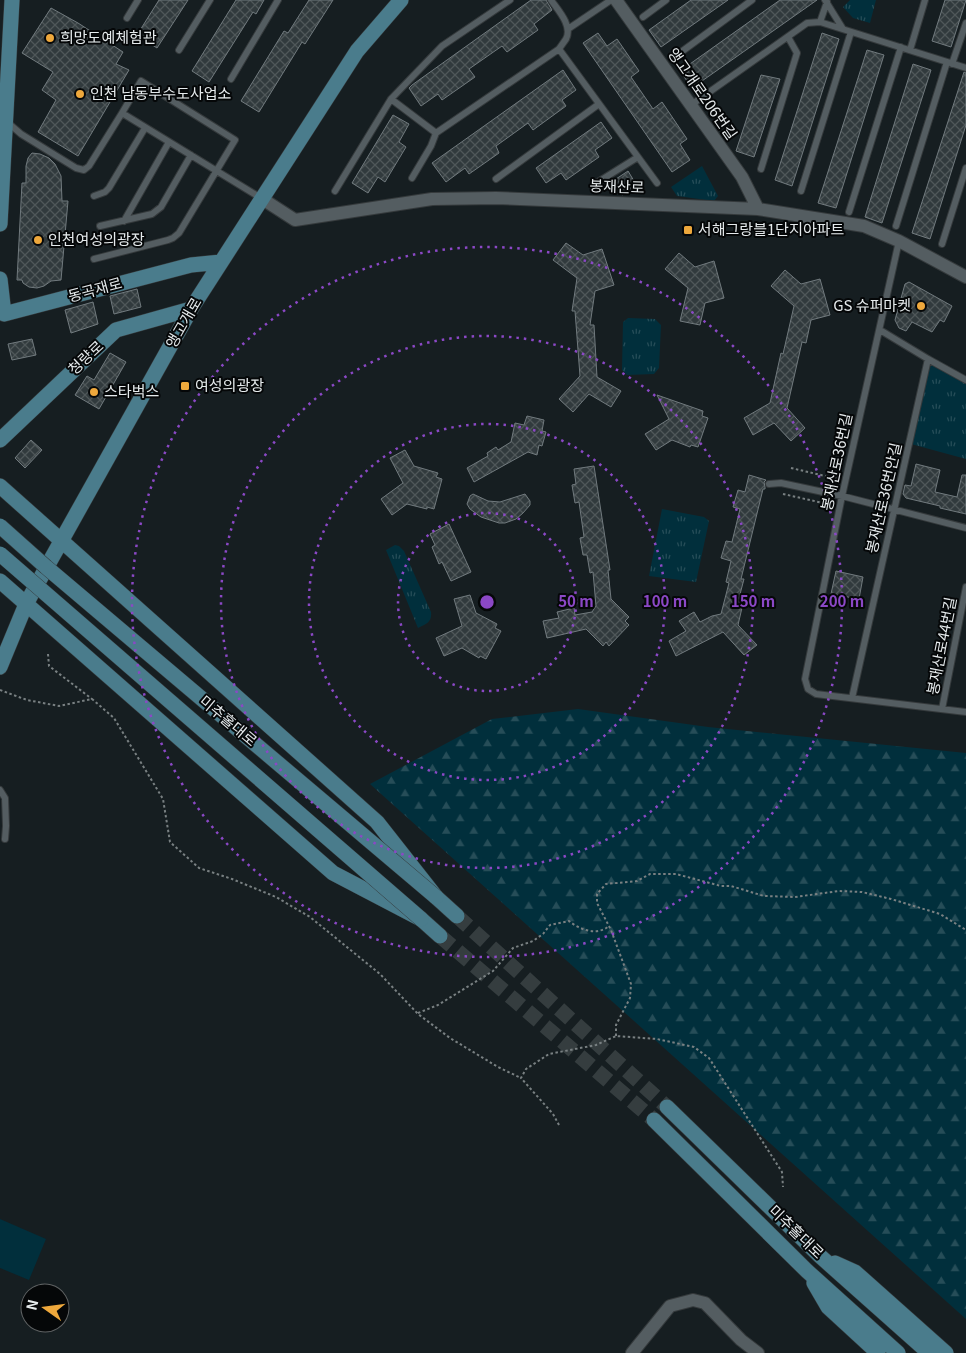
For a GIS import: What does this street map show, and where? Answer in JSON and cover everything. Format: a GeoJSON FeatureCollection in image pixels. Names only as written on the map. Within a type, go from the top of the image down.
{"type":"FeatureCollection","features":[{"type":"Feature","properties":{"kind":"main road"},"geometry":{"type":"LineString","coordinates":[[0,224],[5,51],[12,0]]}},
{"type":"Feature","properties":{"kind":"main road","name":"앵고개로"},"geometry":{"type":"LineString","coordinates":[[0,667],[26,604],[191,308],[358,51],[401,0]]}},
{"type":"Feature","properties":{"kind":"main road","name":"동곡재로"},"geometry":{"type":"LineString","coordinates":[[0,279],[4,314],[191,264],[221,262]]}},
{"type":"Feature","properties":{"kind":"main road","name":"청량로"},"geometry":{"type":"LineString","coordinates":[[0,440],[116,330],[191,308]]}},
{"type":"Feature","properties":{"kind":"main road"},"geometry":{"type":"LineString","coordinates":[[0,486],[377,822],[436,897]]}},
{"type":"Feature","properties":{"kind":"main road","name":"미추홀대로"},"geometry":{"type":"LineString","coordinates":[[0,526],[457,916]]}},
{"type":"Feature","properties":{"kind":"main road","name":"미추홀대로"},"geometry":{"type":"LineString","coordinates":[[0,554],[440,936]]}},
{"type":"Feature","properties":{"kind":"main road"},"geometry":{"type":"LineString","coordinates":[[0,581],[333,873],[421,919]]}},
{"type":"Feature","properties":{"kind":"main road","name":"미추홀대로"},"geometry":{"type":"LineString","coordinates":[[667,1107],[820,1256],[930,1353]]}},
{"type":"Feature","properties":{"kind":"main road","name":"미추홀대로"},"geometry":{"type":"LineString","coordinates":[[654,1120],[807,1271],[898,1353]]}},
{"type":"Feature","properties":{"kind":"main road"},"geometry":{"type":"LineString","coordinates":[[820,1256],[855,1272],[946,1353]]}},
{"type":"Feature","properties":{"kind":"main road"},"geometry":{"type":"LineString","coordinates":[[807,1271],[828,1307],[878,1353]]}},
{"type":"Feature","properties":{"kind":"street","name":"앵고개로206번길"},"geometry":{"type":"LineString","coordinates":[[616,0],[742,177],[758,209]]}},
{"type":"Feature","properties":{"kind":"street","name":"봉재산로"},"geometry":{"type":"LineString","coordinates":[[262,198],[295,220],[432,200],[496,198],[758,209],[864,226],[899,241],[966,277]]}},
{"type":"Feature","properties":{"kind":"street"},"geometry":{"type":"LineString","coordinates":[[632,1353],[638,1348],[670,1306],[692,1300],[704,1303],[741,1340],[758,1353]]}},
{"type":"Feature","properties":{"kind":"lane"},"geometry":{"type":"LineString","coordinates":[[127,18],[138,0]]}},
{"type":"Feature","properties":{"kind":"lane"},"geometry":{"type":"LineString","coordinates":[[180,50],[210,0]]}},
{"type":"Feature","properties":{"kind":"lane"},"geometry":{"type":"LineString","coordinates":[[231,80],[278,0]]}},
{"type":"Feature","properties":{"kind":"lane"},"geometry":{"type":"LineString","coordinates":[[335,191],[391,99],[442,46],[510,0]]}},
{"type":"Feature","properties":{"kind":"lane"},"geometry":{"type":"LineString","coordinates":[[412,178],[431,146],[436,133],[558,49],[567,38],[568,29],[551,0]]}},
{"type":"Feature","properties":{"kind":"lane"},"geometry":{"type":"LineString","coordinates":[[568,29],[611,0]]}},
{"type":"Feature","properties":{"kind":"lane"},"geometry":{"type":"LineString","coordinates":[[644,16],[666,0]]}},
{"type":"Feature","properties":{"kind":"lane"},"geometry":{"type":"LineString","coordinates":[[673,58],[752,0]]}},
{"type":"Feature","properties":{"kind":"lane"},"geometry":{"type":"LineString","coordinates":[[910,50],[925,0]]}},
{"type":"Feature","properties":{"kind":"lane"},"geometry":{"type":"LineString","coordinates":[[820,22],[826,1]]}},
{"type":"Feature","properties":{"kind":"lane"},"geometry":{"type":"LineString","coordinates":[[826,1],[843,29]]}},
{"type":"Feature","properties":{"kind":"lane"},"geometry":{"type":"LineString","coordinates":[[691,105],[808,23],[820,22],[966,68]]}},
{"type":"Feature","properties":{"kind":"lane"},"geometry":{"type":"LineString","coordinates":[[896,226],[950,63],[966,23]]}},
{"type":"Feature","properties":{"kind":"lane"},"geometry":{"type":"LineString","coordinates":[[801,191],[850,32]]}},
{"type":"Feature","properties":{"kind":"lane"},"geometry":{"type":"LineString","coordinates":[[761,169],[797,53],[788,37]]}},
{"type":"Feature","properties":{"kind":"lane"},"geometry":{"type":"LineString","coordinates":[[849,212],[901,48]]}},
{"type":"Feature","properties":{"kind":"lane"},"geometry":{"type":"LineString","coordinates":[[558,49],[657,183]]}},
{"type":"Feature","properties":{"kind":"lane"},"geometry":{"type":"LineString","coordinates":[[3,122],[76,168],[84,170],[89,166],[141,81],[236,140],[179,233],[173,238],[94,259]]}},
{"type":"Feature","properties":{"kind":"lane"},"geometry":{"type":"LineString","coordinates":[[391,99],[436,133]]}},
{"type":"Feature","properties":{"kind":"lane"},"geometry":{"type":"LineString","coordinates":[[496,179],[599,104]]}},
{"type":"Feature","properties":{"kind":"lane"},"geometry":{"type":"LineString","coordinates":[[122,114],[262,198]]}},
{"type":"Feature","properties":{"kind":"lane"},"geometry":{"type":"LineString","coordinates":[[94,196],[105,192],[109,188],[146,128]]}},
{"type":"Feature","properties":{"kind":"lane"},"geometry":{"type":"LineString","coordinates":[[124,221],[169,142]]}},
{"type":"Feature","properties":{"kind":"lane"},"geometry":{"type":"LineString","coordinates":[[100,226],[152,214],[161,207],[191,156]]}},
{"type":"Feature","properties":{"kind":"lane"},"geometry":{"type":"LineString","coordinates":[[598,182],[638,157]]}},
{"type":"Feature","properties":{"kind":"lane"},"geometry":{"type":"LineString","coordinates":[[942,244],[966,168]]}},
{"type":"Feature","properties":{"kind":"lane","name":"봉재산로36번길"},"geometry":{"type":"LineString","coordinates":[[852,698],[816,694],[808,689],[805,680],[842,496],[899,241]]}},
{"type":"Feature","properties":{"kind":"lane"},"geometry":{"type":"LineString","coordinates":[[880,330],[966,380]]}},
{"type":"Feature","properties":{"kind":"lane","name":"봉재산로36번안길"},"geometry":{"type":"LineString","coordinates":[[852,698],[928,359]]}},
{"type":"Feature","properties":{"kind":"lane"},"geometry":{"type":"LineString","coordinates":[[769,484],[781,483],[842,496],[966,528]]}},
{"type":"Feature","properties":{"kind":"lane","name":"봉재산로44번길"},"geometry":{"type":"LineString","coordinates":[[942,709],[966,587]]}},
{"type":"Feature","properties":{"kind":"lane"},"geometry":{"type":"LineString","coordinates":[[852,698],[966,712]]}},
{"type":"Feature","properties":{"kind":"lane"},"geometry":{"type":"LineString","coordinates":[[0,790],[5,798],[5,839]]}},
{"type":"Feature","properties":{"kind":"path"},"geometry":{"type":"LineString","coordinates":[[791,468],[846,481]]}},
{"type":"Feature","properties":{"kind":"path"},"geometry":{"type":"LineString","coordinates":[[783,494],[840,507]]}},
{"type":"Feature","properties":{"kind":"path"},"geometry":{"type":"LineString","coordinates":[[48,654],[49,666],[114,718],[163,799],[170,842],[199,868],[276,897],[310,917],[380,974],[418,1014],[450,1038],[498,1067],[521,1078],[553,1114],[559,1125]]}},
{"type":"Feature","properties":{"kind":"path"},"geometry":{"type":"LineString","coordinates":[[0,690],[27,700],[59,706],[92,699]]}},
{"type":"Feature","properties":{"kind":"path"},"geometry":{"type":"LineString","coordinates":[[616,1036],[616,1025],[630,998],[631,984],[609,926],[597,903],[597,894],[606,884],[637,881],[650,874],[676,874],[721,886],[731,886],[764,896],[795,897],[839,891],[862,892],[891,898],[940,914],[966,930]]}},
{"type":"Feature","properties":{"kind":"path"},"geometry":{"type":"LineString","coordinates":[[418,1014],[438,1005],[493,972],[512,948],[533,941],[544,934],[550,925],[569,921],[576,927],[603,931],[609,926]]}},
{"type":"Feature","properties":{"kind":"path"},"geometry":{"type":"LineString","coordinates":[[521,1078],[526,1069],[549,1054],[596,1045],[616,1036],[657,1039],[694,1047],[709,1058],[782,1172],[783,1187]]}},
{"type":"Feature","properties":{"kind":"green space"},"geometry":{"type":"Polygon","coordinates":[[[850,0],[876,0],[870,23],[853,18],[843,7],[850,0]]]}},
{"type":"Feature","properties":{"kind":"green space"},"geometry":{"type":"Polygon","coordinates":[[[702,166],[718,196],[714,201],[677,196],[671,187],[702,166]]]}},
{"type":"Feature","properties":{"kind":"green space"},"geometry":{"type":"Polygon","coordinates":[[[628,318],[655,319],[661,325],[659,368],[654,374],[627,375],[622,370],[623,322],[628,318]]]}},
{"type":"Feature","properties":{"kind":"green space"},"geometry":{"type":"Polygon","coordinates":[[[931,365],[966,383],[966,459],[911,444],[924,385],[931,365]]]}},
{"type":"Feature","properties":{"kind":"green space"},"geometry":{"type":"Polygon","coordinates":[[[662,509],[704,517],[709,521],[696,582],[649,576],[662,509]]]}},
{"type":"Feature","properties":{"kind":"green space"},"geometry":{"type":"Polygon","coordinates":[[[395,545],[404,551],[431,612],[431,618],[428,622],[418,628],[386,550],[395,545]]]}},
{"type":"Feature","properties":{"kind":"green space"},"geometry":{"type":"Polygon","coordinates":[[[578,709],[708,727],[966,753],[966,1319],[370,784],[492,719],[578,709]]]}},
{"type":"Feature","properties":{"kind":"green space"},"geometry":{"type":"Polygon","coordinates":[[[0,1219],[46,1239],[29,1280],[0,1268],[0,1219]]]}},
{"type":"Feature","properties":{"kind":"building"},"geometry":{"type":"Polygon","coordinates":[[[159,0],[188,0],[157,48],[137,35],[159,0]]]}},
{"type":"Feature","properties":{"kind":"building"},"geometry":{"type":"Polygon","coordinates":[[[236,0],[264,0],[256,14],[253,12],[209,82],[192,71],[236,0]]]}},
{"type":"Feature","properties":{"kind":"building"},"geometry":{"type":"Polygon","coordinates":[[[309,0],[333,0],[305,44],[302,42],[259,112],[241,101],[284,31],[288,33],[309,0]]]}},
{"type":"Feature","properties":{"kind":"building"},"geometry":{"type":"Polygon","coordinates":[[[531,0],[546,0],[552,10],[534,24],[538,30],[507,52],[502,46],[469,69],[475,77],[442,100],[438,94],[421,106],[409,88],[412,85],[531,0]]]}},
{"type":"Feature","properties":{"kind":"building"},"geometry":{"type":"Polygon","coordinates":[[[691,0],[728,0],[661,47],[649,30],[691,0]]]}},
{"type":"Feature","properties":{"kind":"building"},"geometry":{"type":"Polygon","coordinates":[[[780,0],[817,0],[692,88],[680,71],[780,0]]]}},
{"type":"Feature","properties":{"kind":"building"},"geometry":{"type":"Polygon","coordinates":[[[945,0],[966,0],[951,47],[932,41],[945,0]]]}},
{"type":"Feature","properties":{"kind":"building"},"geometry":{"type":"Polygon","coordinates":[[[51,8],[123,52],[116,64],[129,70],[78,156],[38,132],[56,100],[42,90],[53,72],[22,53],[51,8]]]}},
{"type":"Feature","properties":{"kind":"building"},"geometry":{"type":"Polygon","coordinates":[[[598,33],[607,46],[617,39],[639,71],[631,77],[653,109],[662,102],[687,139],[680,144],[690,160],[672,172],[583,43],[598,33]]]}},
{"type":"Feature","properties":{"kind":"building"},"geometry":{"type":"Polygon","coordinates":[[[822,33],[839,39],[792,186],[775,180],[822,33]]]}},
{"type":"Feature","properties":{"kind":"building"},"geometry":{"type":"Polygon","coordinates":[[[867,50],[884,55],[836,208],[818,203],[867,50]]]}},
{"type":"Feature","properties":{"kind":"building"},"geometry":{"type":"Polygon","coordinates":[[[913,64],[931,70],[882,223],[865,217],[913,64]]]}},
{"type":"Feature","properties":{"kind":"building"},"geometry":{"type":"Polygon","coordinates":[[[563,70],[576,90],[562,100],[566,106],[533,130],[528,123],[496,146],[499,153],[469,174],[465,168],[446,182],[432,163],[563,70]]]}},
{"type":"Feature","properties":{"kind":"building"},"geometry":{"type":"Polygon","coordinates":[[[964,72],[966,73],[966,125],[930,239],[912,233],[964,72]]]}},
{"type":"Feature","properties":{"kind":"building"},"geometry":{"type":"Polygon","coordinates":[[[761,75],[780,79],[754,157],[736,151],[761,75]]]}},
{"type":"Feature","properties":{"kind":"building"},"geometry":{"type":"Polygon","coordinates":[[[393,115],[409,124],[399,142],[406,147],[385,182],[378,177],[368,193],[352,183],[393,115]]]}},
{"type":"Feature","properties":{"kind":"building"},"geometry":{"type":"Polygon","coordinates":[[[601,122],[612,138],[595,150],[599,157],[566,180],[561,173],[546,183],[536,168],[601,122]]]}},
{"type":"Feature","properties":{"kind":"building"},"geometry":{"type":"Polygon","coordinates":[[[32,153],[49,158],[55,164],[61,176],[62,201],[68,201],[61,280],[51,281],[37,288],[29,287],[22,280],[17,280],[22,183],[26,183],[26,166],[28,158],[32,153]]]}},
{"type":"Feature","properties":{"kind":"building"},"geometry":{"type":"Polygon","coordinates":[[[628,171],[637,186],[622,195],[613,181],[628,171]]]}},
{"type":"Feature","properties":{"kind":"building"},"geometry":{"type":"Polygon","coordinates":[[[566,243],[583,255],[602,249],[614,285],[595,291],[590,325],[594,325],[597,377],[621,391],[611,407],[589,394],[573,412],[559,399],[580,376],[575,311],[572,311],[577,278],[553,260],[566,243]]]}},
{"type":"Feature","properties":{"kind":"building"},"geometry":{"type":"Polygon","coordinates":[[[679,253],[695,267],[714,261],[724,298],[705,303],[700,325],[680,321],[688,288],[665,269],[679,253]]]}},
{"type":"Feature","properties":{"kind":"building"},"geometry":{"type":"Polygon","coordinates":[[[785,270],[801,284],[820,279],[830,315],[811,320],[806,343],[802,342],[787,408],[805,428],[791,441],[774,423],[753,435],[744,418],[770,403],[794,306],[771,286],[785,270]]]}},
{"type":"Feature","properties":{"kind":"building"},"geometry":{"type":"Polygon","coordinates":[[[909,282],[952,306],[944,322],[940,320],[932,332],[912,322],[906,331],[899,328],[895,320],[905,284],[909,282]]]}},
{"type":"Feature","properties":{"kind":"building"},"geometry":{"type":"Polygon","coordinates":[[[137,289],[141,307],[114,314],[110,296],[137,289]]]}},
{"type":"Feature","properties":{"kind":"building"},"geometry":{"type":"Polygon","coordinates":[[[93,302],[98,324],[71,333],[65,310],[93,302]]]}},
{"type":"Feature","properties":{"kind":"building"},"geometry":{"type":"Polygon","coordinates":[[[32,339],[36,355],[12,360],[8,344],[32,339]]]}},
{"type":"Feature","properties":{"kind":"building"},"geometry":{"type":"Polygon","coordinates":[[[110,353],[126,362],[99,409],[75,395],[87,376],[94,380],[110,353]]]}},
{"type":"Feature","properties":{"kind":"building"},"geometry":{"type":"Polygon","coordinates":[[[657,395],[703,411],[702,416],[708,418],[698,447],[691,445],[690,447],[672,440],[656,450],[645,434],[669,419],[657,395]]]}},
{"type":"Feature","properties":{"kind":"building"},"geometry":{"type":"Polygon","coordinates":[[[527,416],[544,420],[542,431],[546,432],[542,446],[539,445],[537,455],[528,452],[474,482],[467,468],[488,456],[487,453],[496,447],[498,450],[511,442],[515,423],[524,425],[527,416]]]}},
{"type":"Feature","properties":{"kind":"building"},"geometry":{"type":"Polygon","coordinates":[[[31,440],[42,450],[25,468],[15,458],[31,440]]]}},
{"type":"Feature","properties":{"kind":"building"},"geometry":{"type":"Polygon","coordinates":[[[405,450],[414,466],[438,473],[436,477],[442,479],[434,509],[407,504],[392,515],[381,499],[403,483],[390,458],[405,450]]]}},
{"type":"Feature","properties":{"kind":"building"},"geometry":{"type":"Polygon","coordinates":[[[916,464],[940,470],[935,492],[957,497],[962,475],[966,475],[966,514],[906,498],[903,494],[905,485],[911,486],[916,464]]]}},
{"type":"Feature","properties":{"kind":"building"},"geometry":{"type":"Polygon","coordinates":[[[594,466],[610,570],[608,570],[611,599],[629,617],[625,621],[629,625],[609,646],[606,642],[603,646],[586,629],[547,638],[543,621],[559,618],[557,612],[574,608],[575,615],[592,612],[596,606],[593,572],[590,573],[587,555],[583,555],[580,538],[584,537],[579,502],[575,503],[572,485],[576,484],[574,469],[594,466]]]}},
{"type":"Feature","properties":{"kind":"building"},"geometry":{"type":"Polygon","coordinates":[[[749,475],[766,480],[741,579],[744,579],[739,598],[744,599],[738,625],[757,645],[744,655],[723,632],[676,656],[669,641],[686,631],[679,621],[694,612],[700,622],[721,614],[729,583],[726,582],[731,561],[721,558],[726,541],[732,542],[740,509],[733,507],[738,490],[745,492],[749,475]]]}},
{"type":"Feature","properties":{"kind":"building"},"geometry":{"type":"Polygon","coordinates":[[[473,494],[488,501],[500,502],[525,494],[530,501],[530,505],[516,519],[499,523],[481,517],[470,509],[467,504],[470,496],[473,494]]]}},
{"type":"Feature","properties":{"kind":"building"},"geometry":{"type":"Polygon","coordinates":[[[449,524],[471,572],[451,581],[442,562],[439,564],[432,547],[435,545],[430,534],[449,524]]]}},
{"type":"Feature","properties":{"kind":"building"},"geometry":{"type":"Polygon","coordinates":[[[836,571],[863,577],[859,599],[831,594],[836,571]]]}},
{"type":"Feature","properties":{"kind":"building"},"geometry":{"type":"Polygon","coordinates":[[[470,595],[476,613],[497,624],[495,628],[501,631],[486,659],[480,656],[479,658],[462,648],[444,656],[436,638],[462,626],[454,599],[470,595]]]}},
{"type":"Feature","properties":{"kind":"tunnel"},"geometry":{"type":"LineString","coordinates":[[457,916],[667,1107]]}},
{"type":"Feature","properties":{"kind":"tunnel"},"geometry":{"type":"LineString","coordinates":[[440,936],[654,1120]]}},
{"type":"Feature","properties":{"kind":"place","name":"희망도예체험관"},"geometry":{"type":"Point","coordinates":[50,38]}},
{"type":"Feature","properties":{"kind":"place","name":"인천 남동부수도사업소"},"geometry":{"type":"Point","coordinates":[80,94]}},
{"type":"Feature","properties":{"kind":"place","name":"서해그랑블1단지아파트"},"geometry":{"type":"Point","coordinates":[688,230]}},
{"type":"Feature","properties":{"kind":"place","name":"인천여성의광장"},"geometry":{"type":"Point","coordinates":[38,240]}},
{"type":"Feature","properties":{"kind":"place","name":"GS 슈퍼마켓"},"geometry":{"type":"Point","coordinates":[921,306]}},
{"type":"Feature","properties":{"kind":"place","name":"여성의광장"},"geometry":{"type":"Point","coordinates":[185,386]}},
{"type":"Feature","properties":{"kind":"place","name":"스타벅스"},"geometry":{"type":"Point","coordinates":[94,392]}}]}
